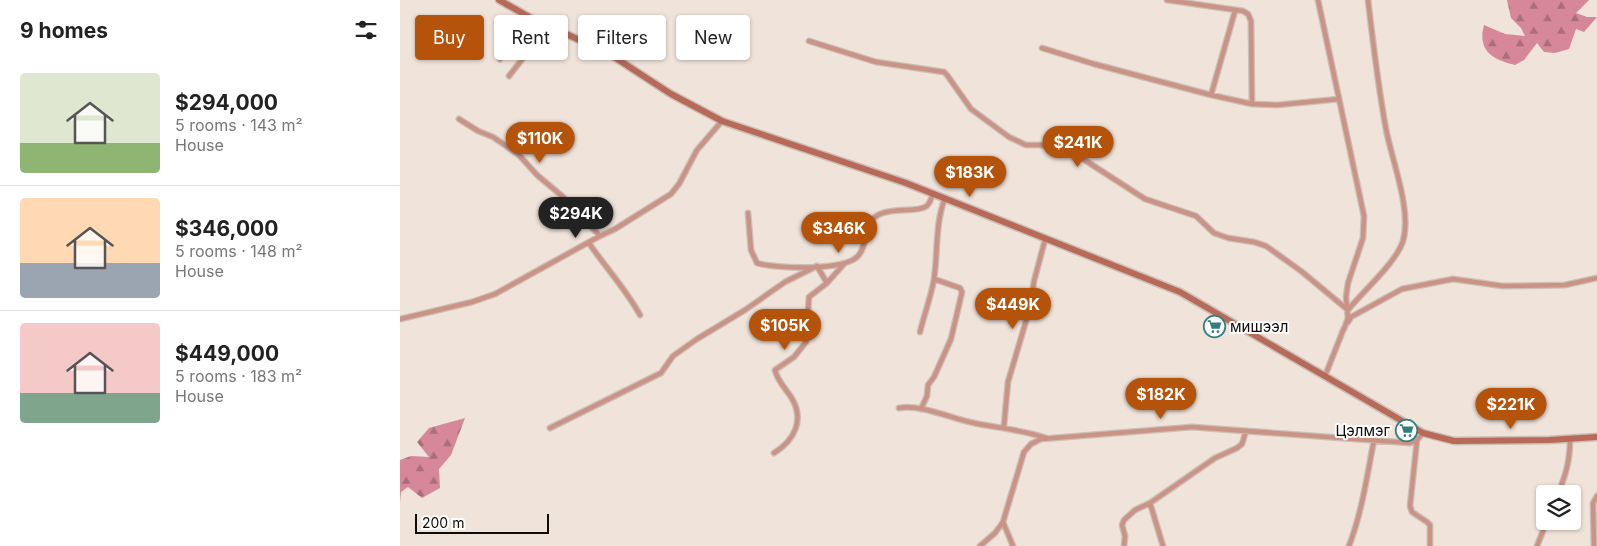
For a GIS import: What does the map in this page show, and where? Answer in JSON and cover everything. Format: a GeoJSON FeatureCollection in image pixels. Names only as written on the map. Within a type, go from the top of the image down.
{"type":"FeatureCollection","features":[{"type":"Feature","properties":{"kind":"main road"},"geometry":{"type":"LineString","coordinates":[[499,0],[526,15]]}},
{"type":"Feature","properties":{"kind":"main road"},"geometry":{"type":"LineString","coordinates":[[568,34],[608,53],[671,94],[722,121],[906,183],[1180,292],[1424,432],[1454,441],[1597,437]]}},
{"type":"Feature","properties":{"kind":"street"},"geometry":{"type":"LineString","coordinates":[[1167,0],[1243,11],[1248,14],[1251,22],[1252,104]]}},
{"type":"Feature","properties":{"kind":"street"},"geometry":{"type":"LineString","coordinates":[[1318,0],[1364,216],[1363,238],[1348,283],[1346,297],[1348,318],[1325,376]]}},
{"type":"Feature","properties":{"kind":"street"},"geometry":{"type":"LineString","coordinates":[[1348,310],[1390,263],[1401,245],[1405,214],[1389,143],[1380,83],[1376,71],[1368,0]]}},
{"type":"Feature","properties":{"kind":"street"},"geometry":{"type":"LineString","coordinates":[[1211,95],[1235,11]]}},
{"type":"Feature","properties":{"kind":"street"},"geometry":{"type":"LineString","coordinates":[[808,41],[876,62],[944,72],[971,109],[1008,137],[1026,145],[1041,145],[1061,150],[1083,159],[1145,199],[1196,216],[1214,233],[1266,246],[1302,272],[1348,310]]}},
{"type":"Feature","properties":{"kind":"street"},"geometry":{"type":"LineString","coordinates":[[1042,48],[1078,60],[1252,104],[1339,99]]}},
{"type":"Feature","properties":{"kind":"street"},"geometry":{"type":"LineString","coordinates":[[509,76],[522,60]]}},
{"type":"Feature","properties":{"kind":"street"},"geometry":{"type":"LineString","coordinates":[[459,119],[518,154],[600,236]]}},
{"type":"Feature","properties":{"kind":"street"},"geometry":{"type":"LineString","coordinates":[[400,319],[472,302],[495,294],[615,229],[672,194],[697,150],[722,121]]}},
{"type":"Feature","properties":{"kind":"street"},"geometry":{"type":"LineString","coordinates":[[748,213],[751,250],[757,263],[778,267],[817,266],[852,261],[861,252],[866,229],[872,220],[880,214],[895,210],[924,208],[929,204],[933,194]]}},
{"type":"Feature","properties":{"kind":"street"},"geometry":{"type":"LineString","coordinates":[[920,332],[934,279],[936,247],[942,206],[945,198]]}},
{"type":"Feature","properties":{"kind":"street"},"geometry":{"type":"LineString","coordinates":[[1004,425],[1008,382],[1032,302],[1034,281],[1046,240]]}},
{"type":"Feature","properties":{"kind":"street"},"geometry":{"type":"LineString","coordinates":[[589,243],[632,299],[640,315]]}},
{"type":"Feature","properties":{"kind":"street"},"geometry":{"type":"LineString","coordinates":[[774,453],[786,446],[792,438],[796,426],[797,413],[792,399],[779,380],[776,370],[794,357],[806,342],[809,297],[827,283],[845,263]]}},
{"type":"Feature","properties":{"kind":"street"},"geometry":{"type":"LineString","coordinates":[[817,266],[827,283]]}},
{"type":"Feature","properties":{"kind":"street"},"geometry":{"type":"LineString","coordinates":[[550,428],[661,373],[673,356],[697,339],[745,310],[785,282],[817,266]]}},
{"type":"Feature","properties":{"kind":"street"},"geometry":{"type":"LineString","coordinates":[[1344,329],[1351,317],[1402,289],[1453,279],[1504,286],[1565,285],[1597,278]]}},
{"type":"Feature","properties":{"kind":"street"},"geometry":{"type":"LineString","coordinates":[[921,409],[929,381],[934,377],[952,339],[962,292],[960,288],[954,285],[934,279]]}},
{"type":"Feature","properties":{"kind":"street"},"geometry":{"type":"LineString","coordinates":[[899,408],[909,406],[976,424],[1032,433],[1048,438]]}},
{"type":"Feature","properties":{"kind":"street"},"geometry":{"type":"LineString","coordinates":[[980,546],[995,533],[1002,522],[1024,452],[1031,444],[1041,438],[1192,427],[1410,443],[1418,440]]}},
{"type":"Feature","properties":{"kind":"street"},"geometry":{"type":"LineString","coordinates":[[1124,546],[1122,525],[1124,520],[1135,510],[1150,504],[1215,458],[1242,444],[1246,431]]}},
{"type":"Feature","properties":{"kind":"street"},"geometry":{"type":"LineString","coordinates":[[1424,432],[1418,440],[1410,506],[1412,512],[1430,525],[1430,546]]}},
{"type":"Feature","properties":{"kind":"street"},"geometry":{"type":"LineString","coordinates":[[1562,485],[1570,457],[1570,439]]}},
{"type":"Feature","properties":{"kind":"street"},"geometry":{"type":"LineString","coordinates":[[1349,546],[1356,528],[1374,440]]}},
{"type":"Feature","properties":{"kind":"street"},"geometry":{"type":"LineString","coordinates":[[1594,546],[1593,503],[1597,496]]}},
{"type":"Feature","properties":{"kind":"street"},"geometry":{"type":"LineString","coordinates":[[1150,504],[1163,546]]}},
{"type":"Feature","properties":{"kind":"street"},"geometry":{"type":"LineString","coordinates":[[1002,522],[1013,546]]}},
{"type":"Feature","properties":{"kind":"street"},"geometry":{"type":"LineString","coordinates":[[1538,546],[1544,530]]}},
{"type":"Feature","properties":{"kind":"green space"},"geometry":{"type":"Polygon","coordinates":[[[1507,0],[1589,0],[1576,13],[1587,17],[1597,17],[1584,32],[1576,29],[1569,49],[1555,53],[1544,52],[1537,43],[1524,60],[1515,65],[1500,60],[1489,53],[1485,48],[1482,34],[1484,25],[1505,34],[1525,36],[1521,28],[1511,18],[1507,0]]]}},
{"type":"Feature","properties":{"kind":"green space"},"geometry":{"type":"Polygon","coordinates":[[[465,418],[451,455],[439,469],[440,488],[422,498],[408,487],[401,492],[400,503],[400,460],[411,456],[429,457],[417,442],[429,428],[465,418]]]}},
{"type":"Feature","properties":{"kind":"place","name":"мишээл"},"geometry":{"type":"Point","coordinates":[1214,327]}},
{"type":"Feature","properties":{"kind":"place","name":"Цэлмэг"},"geometry":{"type":"Point","coordinates":[1406,431]}}]}
